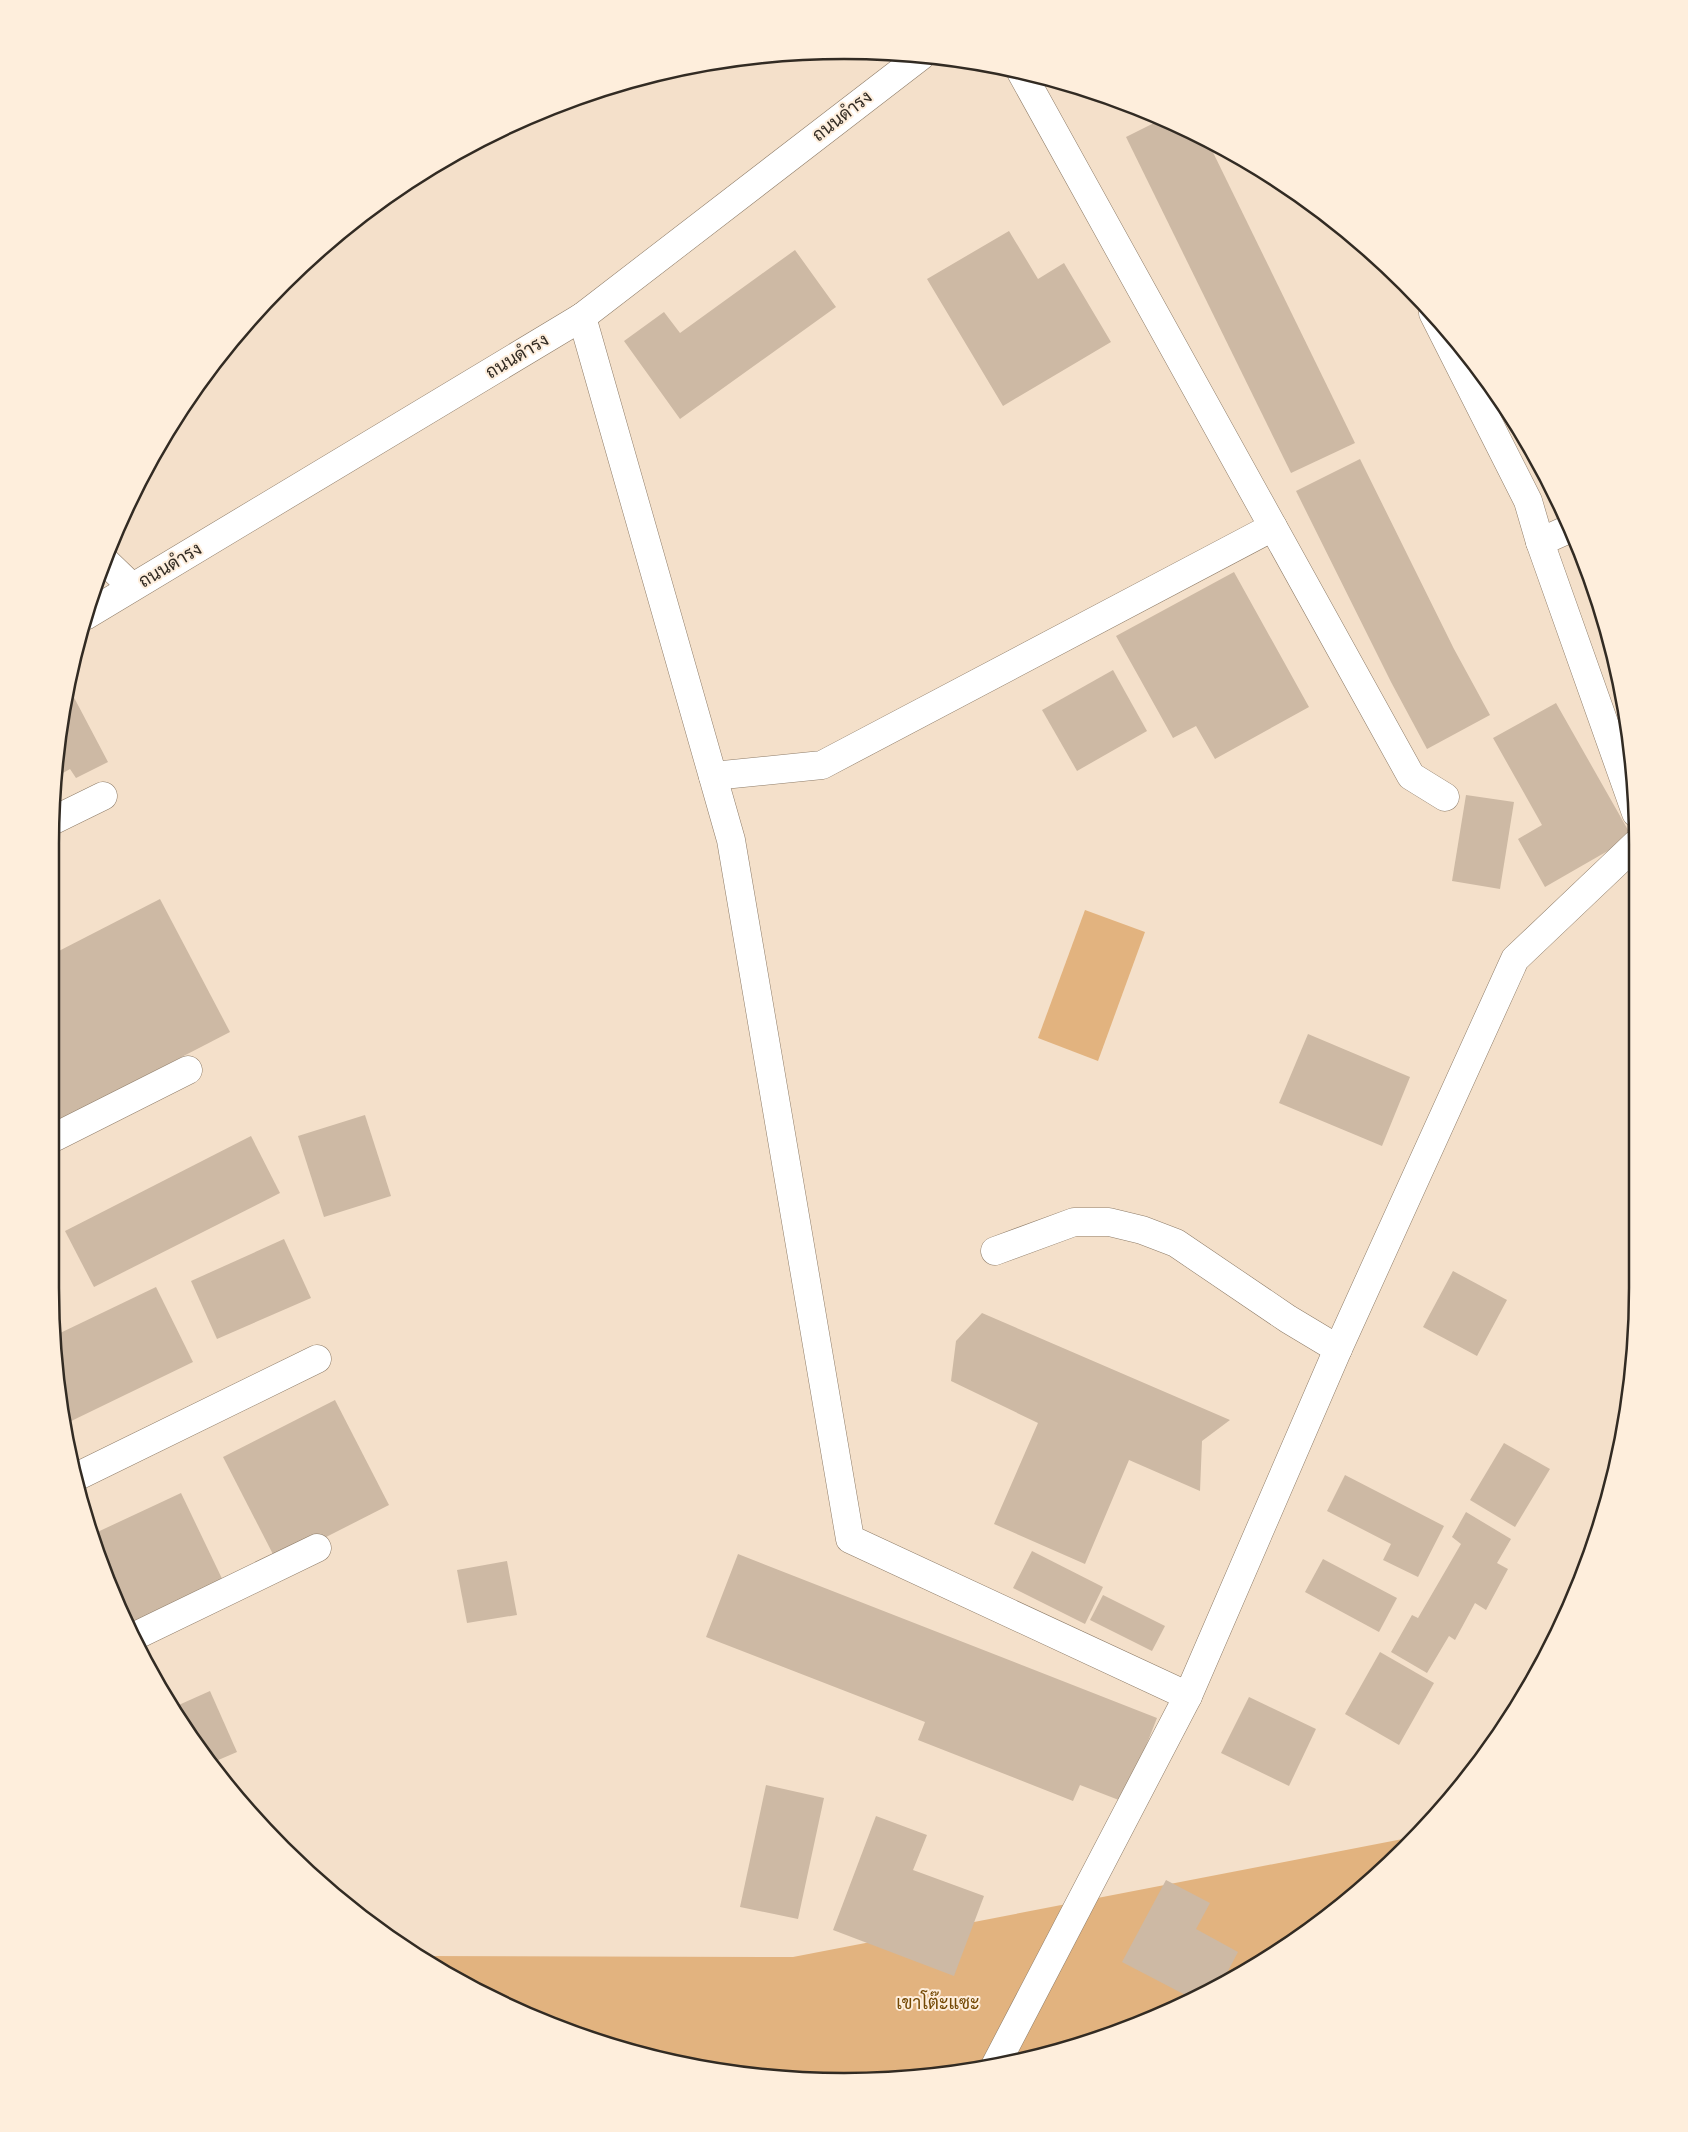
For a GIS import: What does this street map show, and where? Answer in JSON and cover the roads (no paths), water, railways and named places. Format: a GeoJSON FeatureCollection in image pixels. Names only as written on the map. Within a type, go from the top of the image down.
{"type":"FeatureCollection","features":[{"type":"Feature","properties":{"kind":"street","name":"ถนนดำรง"},"geometry":{"type":"LineString","coordinates":[[95,610],[582,317],[913,62]]}},
{"type":"Feature","properties":{"kind":"street"},"geometry":{"type":"LineString","coordinates":[[1026,81],[1412,776],[1445,797]]}},
{"type":"Feature","properties":{"kind":"street"},"geometry":{"type":"LineString","coordinates":[[582,317],[731,840],[850,1539],[1188,1696]]}},
{"type":"Feature","properties":{"kind":"street"},"geometry":{"type":"LineString","coordinates":[[1448,343],[1528,501],[1540,542],[1628,789]]}},
{"type":"Feature","properties":{"kind":"street"},"geometry":{"type":"LineString","coordinates":[[713,776],[822,765],[1273,527]]}},
{"type":"Feature","properties":{"kind":"street"},"geometry":{"type":"LineString","coordinates":[[1540,542],[1564,531]]}},
{"type":"Feature","properties":{"kind":"street"},"geometry":{"type":"LineString","coordinates":[[110,566],[132,587]]}},
{"type":"Feature","properties":{"kind":"street"},"geometry":{"type":"LineString","coordinates":[[60,817],[103,796]]}},
{"type":"Feature","properties":{"kind":"street"},"geometry":{"type":"LineString","coordinates":[[999,2057],[1188,1696],[1338,1350],[1515,959],[1629,851]]}},
{"type":"Feature","properties":{"kind":"street"},"geometry":{"type":"LineString","coordinates":[[59,1135],[188,1070]]}},
{"type":"Feature","properties":{"kind":"street"},"geometry":{"type":"LineString","coordinates":[[995,1251],[1074,1222],[1109,1222],[1142,1230],[1176,1244],[1338,1350]]}},
{"type":"Feature","properties":{"kind":"street"},"geometry":{"type":"LineString","coordinates":[[82,1474],[316,1359]]}},
{"type":"Feature","properties":{"kind":"street"},"geometry":{"type":"LineString","coordinates":[[139,1634],[317,1548]]}},
{"type":"Feature","properties":{"kind":"park label","name":"เขาโต๊ะแซะ"},"geometry":{"type":"Point","coordinates":[938,2003]}}]}
